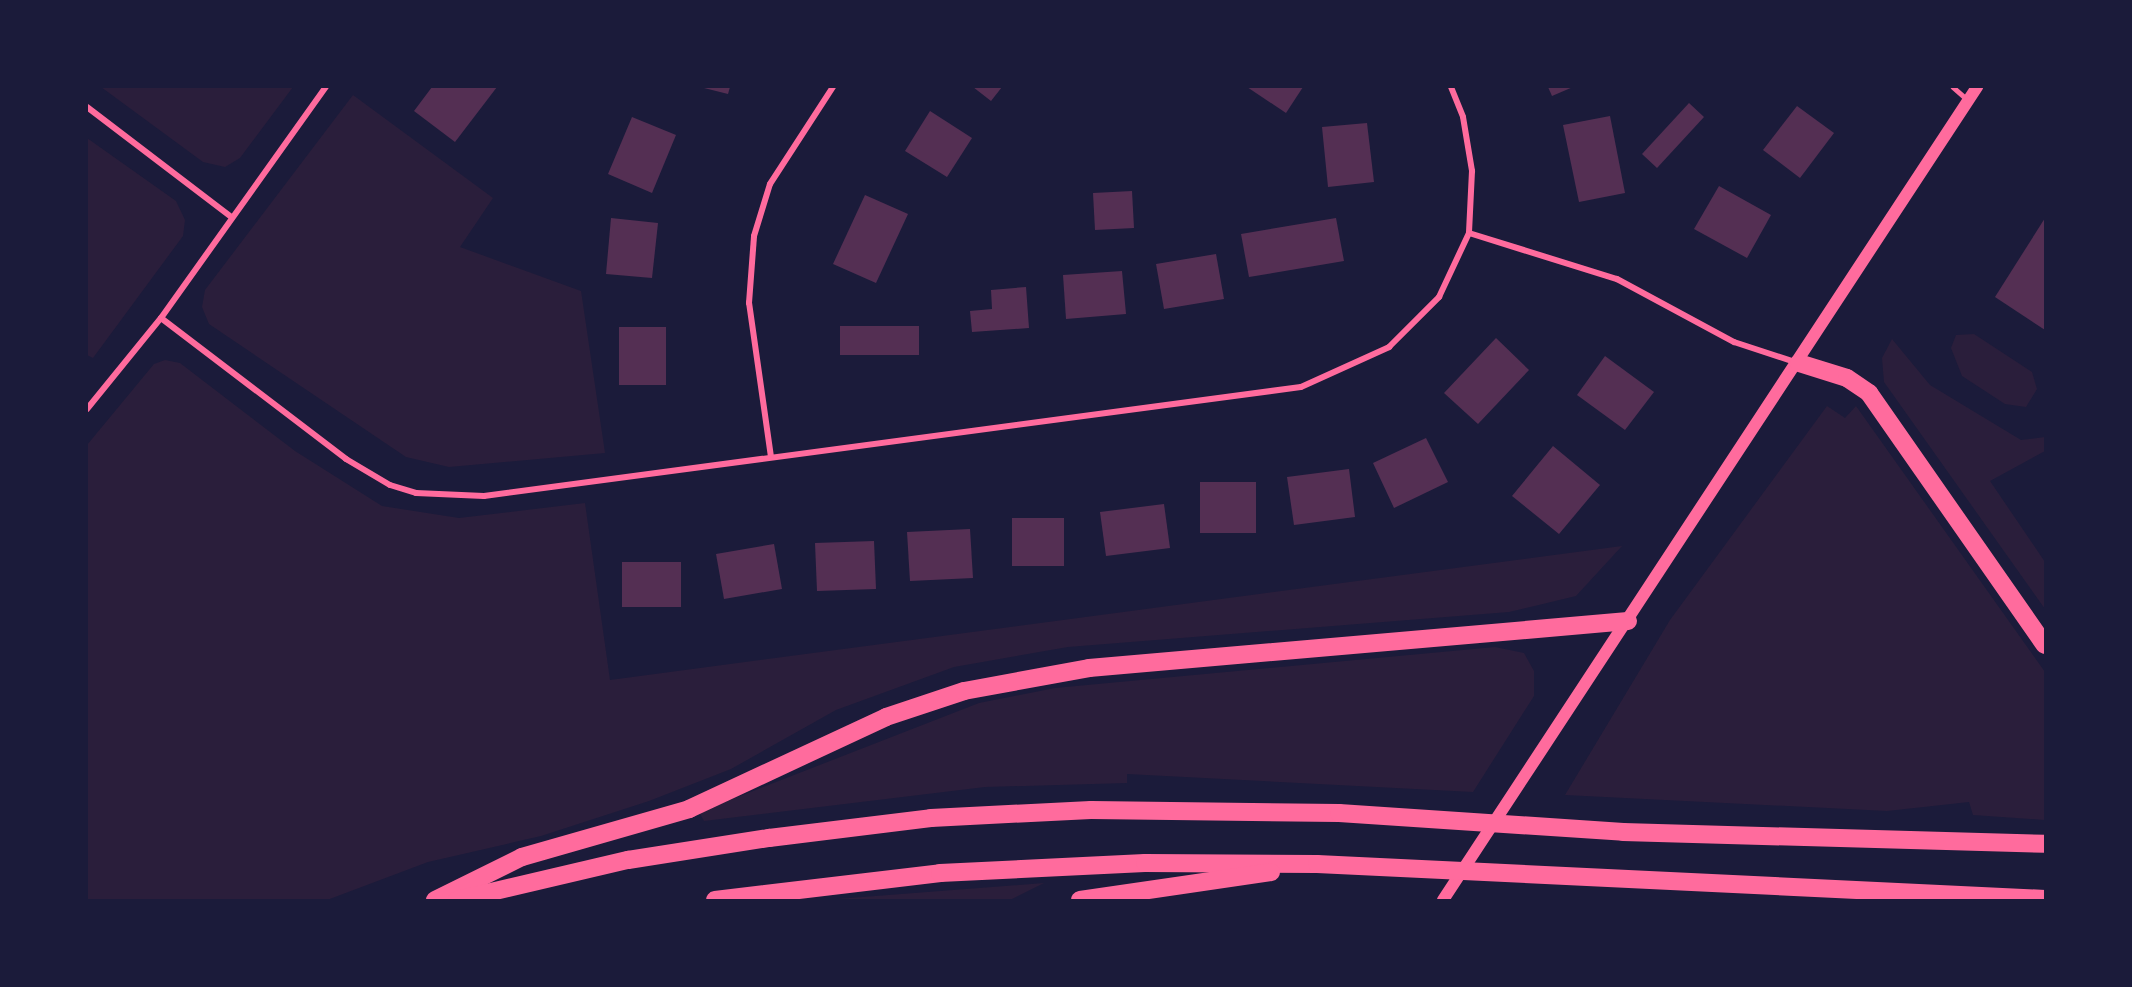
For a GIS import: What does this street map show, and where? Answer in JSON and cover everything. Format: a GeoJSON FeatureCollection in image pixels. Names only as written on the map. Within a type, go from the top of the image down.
{"type":"FeatureCollection","features":[{"type":"Feature","properties":{"kind":"highway"},"geometry":{"type":"LineString","coordinates":[[1799,363],[1847,378],[1869,393],[2045,645]]}},
{"type":"Feature","properties":{"kind":"highway"},"geometry":{"type":"LineString","coordinates":[[435,900],[522,856],[689,808],[886,717],[996,683],[1089,668],[1628,621]]}},
{"type":"Feature","properties":{"kind":"highway"},"geometry":{"type":"LineString","coordinates":[[457,900],[628,860],[931,818],[1172,808],[1339,813],[1623,832],[2045,844]]}},
{"type":"Feature","properties":{"kind":"highway"},"geometry":{"type":"LineString","coordinates":[[1080,900],[1317,864]]}},
{"type":"Feature","properties":{"kind":"highway"},"geometry":{"type":"LineString","coordinates":[[715,900],[1025,868],[1317,864],[1898,896],[2045,900]]}},
{"type":"Feature","properties":{"kind":"highway"},"geometry":{"type":"LineString","coordinates":[[1898,896],[1932,900]]}},
{"type":"Feature","properties":{"kind":"main road"},"geometry":{"type":"LineString","coordinates":[[1443,900],[1799,363],[1977,87]]}},
{"type":"Feature","properties":{"kind":"street"},"geometry":{"type":"LineString","coordinates":[[87,409],[161,318],[230,216],[326,87]]}},
{"type":"Feature","properties":{"kind":"street"},"geometry":{"type":"LineString","coordinates":[[771,457],[749,303],[754,236],[770,184],[833,87]]}},
{"type":"Feature","properties":{"kind":"street"},"geometry":{"type":"LineString","coordinates":[[161,318],[346,459],[416,493],[484,496],[1301,387],[1389,346],[1439,297],[1469,233],[1472,171],[1463,117],[1451,87]]}},
{"type":"Feature","properties":{"kind":"street"},"geometry":{"type":"LineString","coordinates":[[87,107],[230,216]]}},
{"type":"Feature","properties":{"kind":"street"},"geometry":{"type":"LineString","coordinates":[[1469,233],[1617,279],[1734,342],[1799,363]]}},
{"type":"Feature","properties":{"kind":"lane"},"geometry":{"type":"LineString","coordinates":[[1953,87],[1968,100]]}},
{"type":"Feature","properties":{"kind":"shaded area"},"geometry":{"type":"Polygon","coordinates":[[[101,87],[293,87],[240,158],[225,167],[203,162],[101,87]]]}},
{"type":"Feature","properties":{"kind":"shaded area"},"geometry":{"type":"Polygon","coordinates":[[[353,95],[493,198],[460,247],[581,291],[605,453],[449,467],[406,457],[209,324],[202,307],[205,290],[353,95]]]}},
{"type":"Feature","properties":{"kind":"shaded area"},"geometry":{"type":"Polygon","coordinates":[[[87,138],[176,201],[185,220],[183,236],[93,358],[87,355],[87,138]]]}},
{"type":"Feature","properties":{"kind":"shaded area"},"geometry":{"type":"Polygon","coordinates":[[[1974,334],[2032,372],[2037,389],[2026,407],[2005,404],[1962,376],[1951,348],[1956,335],[1974,334]]]}},
{"type":"Feature","properties":{"kind":"shaded area"},"geometry":{"type":"Polygon","coordinates":[[[1892,339],[1930,385],[2021,440],[2045,437],[2045,451],[1990,481],[2045,562],[2045,609],[1884,382],[1882,358],[1892,339]]]}},
{"type":"Feature","properties":{"kind":"shaded area"},"geometry":{"type":"Polygon","coordinates":[[[165,360],[180,363],[295,451],[382,506],[459,518],[585,503],[610,680],[1622,546],[1576,596],[1509,612],[1068,647],[954,667],[836,710],[731,769],[649,801],[541,836],[428,862],[327,900],[87,900],[87,445],[154,364],[165,360]]]}},
{"type":"Feature","properties":{"kind":"shaded area"},"geometry":{"type":"Polygon","coordinates":[[[1827,406],[1845,418],[1856,406],[2045,672],[2045,820],[1973,815],[1969,802],[1887,811],[1565,795],[1670,620],[1827,406]]]}},
{"type":"Feature","properties":{"kind":"shaded area"},"geometry":{"type":"Polygon","coordinates":[[[1495,647],[1524,653],[1534,671],[1534,696],[1473,792],[1127,774],[1127,783],[985,787],[704,821],[699,812],[979,703],[1055,688],[1495,647]]]}},
{"type":"Feature","properties":{"kind":"shaded area"},"geometry":{"type":"Polygon","coordinates":[[[1044,883],[1010,900],[824,900],[1044,883]]]}},
{"type":"Feature","properties":{"kind":"building"},"geometry":{"type":"Polygon","coordinates":[[[432,87],[497,87],[455,142],[414,111],[432,87]]]}},
{"type":"Feature","properties":{"kind":"building"},"geometry":{"type":"Polygon","coordinates":[[[700,87],[730,87],[728,94],[700,87]]]}},
{"type":"Feature","properties":{"kind":"building"},"geometry":{"type":"Polygon","coordinates":[[[973,87],[1002,87],[991,101],[973,87]]]}},
{"type":"Feature","properties":{"kind":"building"},"geometry":{"type":"Polygon","coordinates":[[[1247,87],[1303,87],[1286,113],[1247,87]]]}},
{"type":"Feature","properties":{"kind":"building"},"geometry":{"type":"Polygon","coordinates":[[[1548,87],[1573,87],[1552,96],[1548,87]]]}},
{"type":"Feature","properties":{"kind":"building"},"geometry":{"type":"Polygon","coordinates":[[[1689,103],[1704,117],[1657,168],[1642,154],[1689,103]]]}},
{"type":"Feature","properties":{"kind":"building"},"geometry":{"type":"Polygon","coordinates":[[[1797,106],[1834,133],[1800,178],[1763,150],[1797,106]]]}},
{"type":"Feature","properties":{"kind":"building"},"geometry":{"type":"Polygon","coordinates":[[[930,111],[972,138],[947,177],[905,151],[930,111]]]}},
{"type":"Feature","properties":{"kind":"building"},"geometry":{"type":"Polygon","coordinates":[[[1610,116],[1625,193],[1579,202],[1563,125],[1610,116]]]}},
{"type":"Feature","properties":{"kind":"building"},"geometry":{"type":"Polygon","coordinates":[[[632,117],[676,135],[652,193],[608,174],[632,117]]]}},
{"type":"Feature","properties":{"kind":"building"},"geometry":{"type":"Polygon","coordinates":[[[1367,123],[1374,182],[1328,187],[1322,127],[1367,123]]]}},
{"type":"Feature","properties":{"kind":"building"},"geometry":{"type":"Polygon","coordinates":[[[1719,186],[1771,215],[1747,258],[1694,229],[1719,186]]]}},
{"type":"Feature","properties":{"kind":"building"},"geometry":{"type":"Polygon","coordinates":[[[1132,191],[1134,228],[1095,230],[1093,193],[1132,191]]]}},
{"type":"Feature","properties":{"kind":"building"},"geometry":{"type":"Polygon","coordinates":[[[865,195],[908,214],[876,283],[833,264],[865,195]]]}},
{"type":"Feature","properties":{"kind":"building"},"geometry":{"type":"Polygon","coordinates":[[[611,218],[658,223],[652,278],[606,274],[611,218]]]}},
{"type":"Feature","properties":{"kind":"building"},"geometry":{"type":"Polygon","coordinates":[[[1336,218],[1344,261],[1249,277],[1241,234],[1336,218]]]}},
{"type":"Feature","properties":{"kind":"building"},"geometry":{"type":"Polygon","coordinates":[[[2045,218],[2045,330],[1995,297],[2045,218]]]}},
{"type":"Feature","properties":{"kind":"building"},"geometry":{"type":"Polygon","coordinates":[[[1216,254],[1224,299],[1164,309],[1156,264],[1216,254]]]}},
{"type":"Feature","properties":{"kind":"building"},"geometry":{"type":"Polygon","coordinates":[[[1122,271],[1126,314],[1066,319],[1063,275],[1122,271]]]}},
{"type":"Feature","properties":{"kind":"building"},"geometry":{"type":"Polygon","coordinates":[[[1026,287],[1029,328],[972,332],[970,311],[992,309],[991,290],[1026,287]]]}},
{"type":"Feature","properties":{"kind":"building"},"geometry":{"type":"Polygon","coordinates":[[[840,326],[919,326],[919,355],[840,355],[840,326]]]}},
{"type":"Feature","properties":{"kind":"building"},"geometry":{"type":"Polygon","coordinates":[[[619,327],[666,327],[666,385],[619,385],[619,327]]]}},
{"type":"Feature","properties":{"kind":"building"},"geometry":{"type":"Polygon","coordinates":[[[1496,338],[1529,370],[1478,424],[1444,393],[1496,338]]]}},
{"type":"Feature","properties":{"kind":"building"},"geometry":{"type":"Polygon","coordinates":[[[1605,356],[1654,392],[1625,430],[1577,395],[1605,356]]]}},
{"type":"Feature","properties":{"kind":"building"},"geometry":{"type":"Polygon","coordinates":[[[1426,438],[1448,482],[1394,508],[1373,463],[1426,438]]]}},
{"type":"Feature","properties":{"kind":"building"},"geometry":{"type":"Polygon","coordinates":[[[1553,446],[1600,485],[1559,534],[1512,496],[1553,446]]]}},
{"type":"Feature","properties":{"kind":"building"},"geometry":{"type":"Polygon","coordinates":[[[1349,469],[1355,517],[1294,525],[1287,477],[1349,469]]]}},
{"type":"Feature","properties":{"kind":"building"},"geometry":{"type":"Polygon","coordinates":[[[1200,482],[1256,482],[1256,533],[1200,533],[1200,482]]]}},
{"type":"Feature","properties":{"kind":"building"},"geometry":{"type":"Polygon","coordinates":[[[1164,504],[1170,548],[1106,556],[1100,512],[1164,504]]]}},
{"type":"Feature","properties":{"kind":"building"},"geometry":{"type":"Polygon","coordinates":[[[1012,518],[1064,518],[1064,566],[1012,566],[1012,518]]]}},
{"type":"Feature","properties":{"kind":"building"},"geometry":{"type":"Polygon","coordinates":[[[970,529],[973,578],[910,581],[907,532],[970,529]]]}},
{"type":"Feature","properties":{"kind":"building"},"geometry":{"type":"Polygon","coordinates":[[[874,541],[876,589],[817,591],[815,543],[874,541]]]}},
{"type":"Feature","properties":{"kind":"building"},"geometry":{"type":"Polygon","coordinates":[[[774,544],[782,589],[724,599],[716,554],[774,544]]]}},
{"type":"Feature","properties":{"kind":"building"},"geometry":{"type":"Polygon","coordinates":[[[622,562],[681,562],[681,607],[622,607],[622,562]]]}}]}
